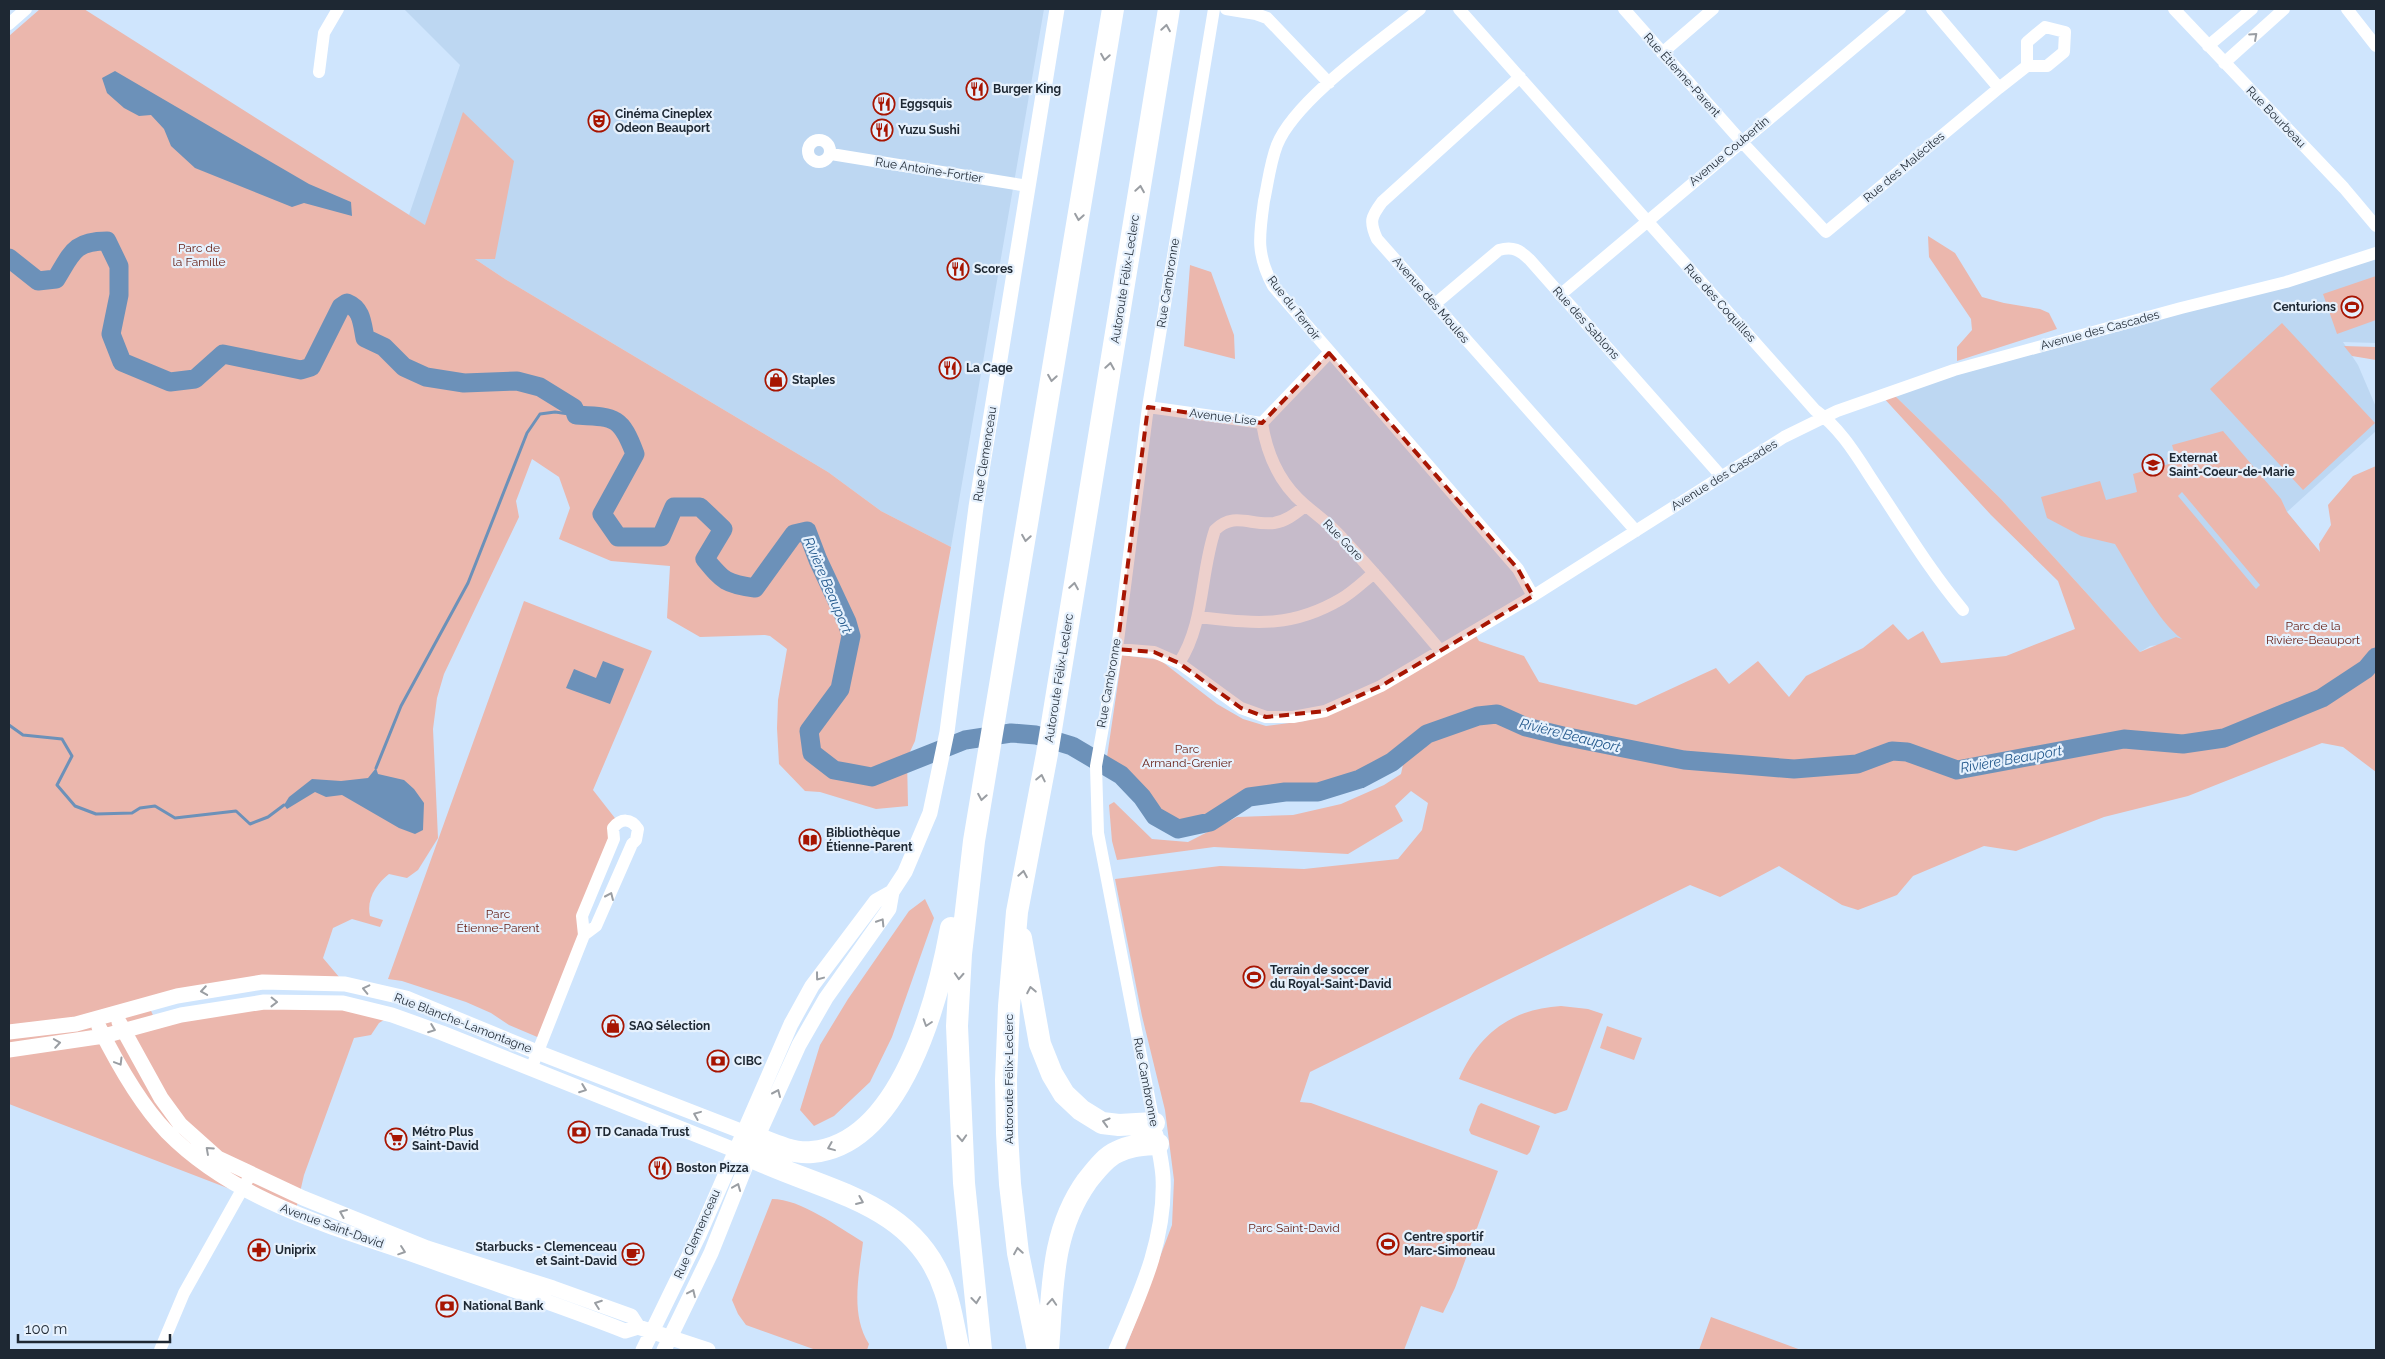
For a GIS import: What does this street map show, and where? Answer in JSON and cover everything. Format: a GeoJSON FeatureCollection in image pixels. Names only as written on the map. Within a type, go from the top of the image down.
{"type":"FeatureCollection","features":[{"type":"Feature","properties":{"kind":"highway"},"geometry":{"type":"LineString","coordinates":[[981,1350],[964,1183],[957,1026],[961,954],[974,841],[1113,9]]}},
{"type":"Feature","properties":{"kind":"highway","name":"Autoroute Félix-Leclerc"},"geometry":{"type":"LineString","coordinates":[[1038,1350],[1018,1253],[1009,1158],[1006,1080],[1010,983],[1017,912],[1047,754],[1169,9]]}},
{"type":"Feature","properties":{"kind":"highway"},"geometry":{"type":"LineString","coordinates":[[746,1144],[811,1153],[826,1150],[842,1142],[875,1120],[914,1058],[928,1023],[948,947],[961,872],[974,841]]}},
{"type":"Feature","properties":{"kind":"highway"},"geometry":{"type":"LineString","coordinates":[[1017,912],[1040,1044],[1052,1074],[1064,1094],[1081,1110],[1102,1123],[1156,1133]]}},
{"type":"Feature","properties":{"kind":"highway"},"geometry":{"type":"LineString","coordinates":[[1048,1350],[1055,1256],[1064,1223],[1077,1196],[1096,1170],[1115,1152],[1132,1146],[1156,1133]]}},
{"type":"Feature","properties":{"kind":"highway"},"geometry":{"type":"LineString","coordinates":[[746,1144],[878,1209],[906,1228],[927,1254],[945,1290],[959,1350]]}},
{"type":"Feature","properties":{"kind":"street"},"geometry":{"type":"LineString","coordinates":[[9,24],[26,9]]}},
{"type":"Feature","properties":{"kind":"street"},"geometry":{"type":"LineString","coordinates":[[319,72],[324,33],[338,9]]}},
{"type":"Feature","properties":{"kind":"street","name":"Rue Clemenceau"},"geometry":{"type":"LineString","coordinates":[[643,1350],[645,1329],[699,1235],[816,1014],[889,909],[892,892],[915,852],[930,813],[947,732],[976,507],[1057,9]]}},
{"type":"Feature","properties":{"kind":"street","name":"Rue Cambronne"},"geometry":{"type":"LineString","coordinates":[[1116,1350],[1142,1291],[1156,1249],[1162,1205],[1163,1176],[1098,833],[1096,766],[1099,739],[1117,648],[1148,407],[1214,9]]}},
{"type":"Feature","properties":{"kind":"street"},"geometry":{"type":"LineString","coordinates":[[1226,9],[1256,14],[1267,18],[1329,83]]}},
{"type":"Feature","properties":{"kind":"street","name":"Rue du Terroir"},"geometry":{"type":"LineString","coordinates":[[1420,9],[1329,83],[1304,105],[1288,125],[1277,145],[1269,175],[1259,236],[1260,253],[1264,269],[1273,286],[1329,353],[1518,569],[1533,596]]}},
{"type":"Feature","properties":{"kind":"street","name":"Rue des Coquilles"},"geometry":{"type":"LineString","coordinates":[[1460,9],[1814,410],[1824,417],[1846,441],[1940,584],[1963,610]]}},
{"type":"Feature","properties":{"kind":"street","name":"Rue Étienne-Parent"},"geometry":{"type":"LineString","coordinates":[[1624,9],[1741,141]]}},
{"type":"Feature","properties":{"kind":"street"},"geometry":{"type":"LineString","coordinates":[[1662,53],[1713,9]]}},
{"type":"Feature","properties":{"kind":"street","name":"Avenue Coubertin"},"geometry":{"type":"LineString","coordinates":[[1560,295],[1900,9]]}},
{"type":"Feature","properties":{"kind":"street"},"geometry":{"type":"LineString","coordinates":[[1932,9],[1999,88],[2027,66]]}},
{"type":"Feature","properties":{"kind":"street","name":"Rue Bourbeau"},"geometry":{"type":"LineString","coordinates":[[2174,9],[2344,188],[2376,226]]}},
{"type":"Feature","properties":{"kind":"street"},"geometry":{"type":"LineString","coordinates":[[2208,46],[2252,9]]}},
{"type":"Feature","properties":{"kind":"street"},"geometry":{"type":"LineString","coordinates":[[2224,63],[2284,9]]}},
{"type":"Feature","properties":{"kind":"street"},"geometry":{"type":"LineString","coordinates":[[2347,9],[2376,46]]}},
{"type":"Feature","properties":{"kind":"street","name":"Avenue des Moules"},"geometry":{"type":"LineString","coordinates":[[1520,77],[1382,202],[1373,213],[1371,225],[1377,239],[1636,531]]}},
{"type":"Feature","properties":{"kind":"street","name":"Rue des Malécites"},"geometry":{"type":"LineString","coordinates":[[1741,141],[1826,232],[1999,88]]}},
{"type":"Feature","properties":{"kind":"street","name":"Rue Antoine-Fortier"},"geometry":{"type":"LineString","coordinates":[[831,154],[1028,186]]}},
{"type":"Feature","properties":{"kind":"street","name":"Rue des Sablons"},"geometry":{"type":"LineString","coordinates":[[1435,304],[1499,250],[1507,247],[1515,248],[1524,254],[1721,476]]}},
{"type":"Feature","properties":{"kind":"street","name":"Avenue des Cascades"},"geometry":{"type":"LineString","coordinates":[[1117,648],[1154,652],[1179,663],[1241,708],[1266,717],[1293,717],[1325,711],[1381,686],[1533,596],[1721,476],[1784,438],[1824,417],[1890,391],[1954,370],[2181,308],[2286,282],[2376,253]]}},
{"type":"Feature","properties":{"kind":"street","name":"Avenue Lise"},"geometry":{"type":"LineString","coordinates":[[1148,407],[1262,423],[1329,353]]}},
{"type":"Feature","properties":{"kind":"street","name":"Rue Gore"},"geometry":{"type":"LineString","coordinates":[[1262,423],[1265,442],[1272,462],[1283,480],[1305,506],[1340,535],[1440,650]]}},
{"type":"Feature","properties":{"kind":"street"},"geometry":{"type":"LineString","coordinates":[[1179,663],[1189,647],[1198,617],[1215,530],[1223,522],[1233,519],[1263,523],[1288,519],[1305,506]]}},
{"type":"Feature","properties":{"kind":"street"},"geometry":{"type":"LineString","coordinates":[[1198,617],[1258,623],[1287,621],[1315,613],[1342,598],[1374,573]]}},
{"type":"Feature","properties":{"kind":"street"},"geometry":{"type":"LineString","coordinates":[[531,1068],[584,935],[582,916],[614,839],[613,828],[618,822],[626,820],[634,823],[638,830],[636,840],[632,844],[596,926],[584,935]]}},
{"type":"Feature","properties":{"kind":"street","name":"Rue Blanche-Lamontagne"},"geometry":{"type":"LineString","coordinates":[[9,1032],[96,1019],[177,996],[263,982],[345,984],[406,998],[537,1052],[746,1144]]}},
{"type":"Feature","properties":{"kind":"street","name":"Rue Blanche-Lamontagne"},"geometry":{"type":"LineString","coordinates":[[9,1050],[104,1036],[181,1015],[264,1002],[343,1003],[392,1014],[531,1068],[746,1144]]}},
{"type":"Feature","properties":{"kind":"street","name":"Avenue Saint-David"},"geometry":{"type":"LineString","coordinates":[[115,1014],[161,1098],[180,1124],[218,1158],[252,1172],[303,1198],[427,1248],[554,1288],[631,1316],[645,1329],[667,1343],[708,1350]]}},
{"type":"Feature","properties":{"kind":"street","name":"Avenue Saint-David"},"geometry":{"type":"LineString","coordinates":[[96,1019],[146,1107],[166,1131],[209,1168],[243,1189],[295,1214],[550,1301],[625,1331],[645,1329]]}},
{"type":"Feature","properties":{"kind":"street","name":"Rue Clemenceau"},"geometry":{"type":"LineString","coordinates":[[667,1343],[711,1252],[746,1144]]}},
{"type":"Feature","properties":{"kind":"street"},"geometry":{"type":"LineString","coordinates":[[160,1350],[184,1293],[252,1172]]}},
{"type":"Feature","properties":{"kind":"highlighted area"},"geometry":{"type":"Polygon","coordinates":[[[1329,353],[1518,569],[1533,596],[1381,686],[1325,711],[1266,717],[1241,708],[1179,663],[1154,652],[1117,649],[1148,407],[1262,423],[1329,353]]]}},
{"type":"Feature","properties":{"kind":"shaded area"},"geometry":{"type":"Polygon","coordinates":[[[404,9],[1044,9],[951,547],[881,511],[828,472],[505,279],[409,215],[460,65],[404,9]]]}},
{"type":"Feature","properties":{"kind":"shaded area"},"geometry":{"type":"Polygon","coordinates":[[[115,71],[309,184],[351,202],[352,216],[304,203],[292,207],[195,168],[171,146],[164,129],[151,115],[139,116],[124,108],[107,93],[102,78],[115,71]]]}},
{"type":"Feature","properties":{"kind":"shaded area","name":"Externat Saint-Coeur-de-Marie"},"geometry":{"type":"Polygon","coordinates":[[[2376,253],[2376,343],[2343,342],[2358,365],[2376,407],[2376,431],[2287,512],[2320,553],[2224,637],[2150,646],[2140,652],[2001,499],[1890,391],[2376,253]]]}},
{"type":"Feature","properties":{"kind":"shaded area"},"geometry":{"type":"Polygon","coordinates":[[[603,661],[624,669],[610,704],[566,688],[574,669],[596,678],[603,661]]]}},
{"type":"Feature","properties":{"kind":"shaded area"},"geometry":{"type":"Polygon","coordinates":[[[376,768],[378,774],[404,780],[414,789],[424,803],[423,830],[415,834],[399,828],[342,795],[326,797],[315,792],[287,809],[284,805],[289,797],[312,779],[341,781],[368,778],[376,768]]]}},
{"type":"Feature","properties":{"kind":"green space","name":"Parc de la Famille"},"geometry":{"type":"Polygon","coordinates":[[[40,9],[84,9],[425,225],[463,112],[514,161],[495,259],[475,259],[505,279],[828,472],[881,511],[951,547],[915,741],[907,758],[908,806],[876,809],[820,792],[805,791],[779,764],[778,700],[787,649],[770,636],[765,635],[700,637],[667,618],[670,566],[611,561],[559,539],[570,508],[559,477],[532,459],[516,501],[519,517],[444,674],[437,698],[433,729],[438,838],[418,870],[407,878],[389,874],[380,882],[371,898],[369,910],[370,916],[383,920],[380,927],[352,919],[333,928],[323,958],[345,984],[263,982],[148,1004],[156,1022],[264,1002],[392,1015],[379,1023],[371,1035],[354,1038],[304,1175],[295,1214],[9,1104],[9,36],[40,9]]]}},
{"type":"Feature","properties":{"kind":"green space"},"geometry":{"type":"Polygon","coordinates":[[[1928,236],[1955,253],[1982,297],[2040,309],[2049,313],[2057,329],[1957,361],[1957,347],[1972,330],[1971,319],[1929,257],[1928,236]]]}},
{"type":"Feature","properties":{"kind":"green space"},"geometry":{"type":"Polygon","coordinates":[[[1190,265],[1211,272],[1234,335],[1235,359],[1184,346],[1190,265]]]}},
{"type":"Feature","properties":{"kind":"green space","name":"Centurions"},"geometry":{"type":"Polygon","coordinates":[[[2376,276],[2376,320],[2337,334],[2323,294],[2376,276]]]}},
{"type":"Feature","properties":{"kind":"green space"},"geometry":{"type":"Polygon","coordinates":[[[2282,323],[2375,423],[2303,490],[2210,389],[2282,323]]]}},
{"type":"Feature","properties":{"kind":"green space"},"geometry":{"type":"Polygon","coordinates":[[[2344,346],[2376,347],[2376,360],[2352,356],[2344,346]]]}},
{"type":"Feature","properties":{"kind":"green space"},"geometry":{"type":"Polygon","coordinates":[[[1890,391],[2001,499],[2140,652],[2176,637],[2182,639],[2154,608],[2115,544],[2081,536],[2047,518],[2041,497],[2100,481],[2106,500],[2137,492],[2133,474],[2169,464],[2167,458],[2175,455],[2172,445],[2223,431],[2281,499],[2287,512],[2320,552],[2319,544],[2331,525],[2328,505],[2353,476],[2376,466],[2376,772],[2343,747],[2322,743],[2188,796],[2104,817],[2016,851],[1984,846],[1913,876],[1897,895],[1858,910],[1842,905],[1779,866],[1720,897],[1690,885],[1310,1072],[1300,1102],[1311,1103],[1498,1171],[1455,1288],[1443,1313],[1421,1306],[1404,1350],[1125,1350],[1172,1225],[1174,1180],[1165,1110],[1142,1016],[1115,879],[1220,866],[1304,869],[1398,859],[1422,830],[1428,803],[1411,791],[1395,806],[1403,821],[1348,854],[1214,847],[1117,860],[1112,841],[1109,805],[1114,802],[1152,839],[1188,842],[1237,817],[1293,815],[1341,804],[1384,785],[1401,774],[1406,751],[1402,747],[1376,765],[1341,781],[1314,785],[1257,788],[1236,796],[1200,818],[1181,822],[1172,820],[1153,807],[1124,772],[1107,757],[1122,655],[1160,660],[1217,704],[1243,719],[1266,726],[1305,721],[1474,632],[1479,641],[1524,656],[1539,682],[1636,705],[1716,668],[1729,684],[1758,661],[1789,697],[1806,676],[1863,648],[1893,624],[1908,640],[1923,631],[1941,663],[2006,656],[2075,629],[2058,581],[1991,515],[1881,395],[1890,391]],[[2182,492],[2178,496],[2256,589],[2260,585],[2182,492]]]}},
{"type":"Feature","properties":{"kind":"green space","name":"Parc Étienne-Parent"},"geometry":{"type":"Polygon","coordinates":[[[524,601],[652,651],[593,790],[618,822],[582,916],[584,935],[542,1039],[509,1025],[491,1013],[466,1002],[402,981],[388,979],[524,601]]]}},
{"type":"Feature","properties":{"kind":"green space"},"geometry":{"type":"Polygon","coordinates":[[[925,899],[934,918],[892,1037],[870,1082],[834,1116],[814,1126],[800,1110],[820,1045],[848,999],[909,911],[925,899]]]}},
{"type":"Feature","properties":{"kind":"green space"},"geometry":{"type":"Polygon","coordinates":[[[1561,1006],[1588,1009],[1603,1014],[1567,1110],[1555,1114],[1459,1079],[1476,1049],[1499,1026],[1527,1012],[1561,1006]]]}},
{"type":"Feature","properties":{"kind":"green space"},"geometry":{"type":"Polygon","coordinates":[[[1607,1026],[1642,1038],[1634,1060],[1600,1048],[1607,1026]]]}},
{"type":"Feature","properties":{"kind":"green space"},"geometry":{"type":"Polygon","coordinates":[[[1481,1103],[1540,1126],[1530,1152],[1527,1155],[1471,1134],[1469,1130],[1478,1106],[1481,1103]]]}},
{"type":"Feature","properties":{"kind":"green space"},"geometry":{"type":"Polygon","coordinates":[[[772,1199],[783,1200],[807,1209],[863,1242],[857,1294],[859,1320],[869,1344],[867,1350],[816,1350],[746,1325],[738,1314],[732,1300],[772,1199]]]}},
{"type":"Feature","properties":{"kind":"green space"},"geometry":{"type":"Polygon","coordinates":[[[1711,1317],[1801,1350],[1699,1350],[1711,1317]]]}},
{"type":"Feature","properties":{"kind":"waterway","name":"Rivière Beauport"},"geometry":{"type":"LineString","coordinates":[[9,258],[38,281],[56,279],[75,250],[87,243],[107,241],[119,266],[119,295],[111,334],[122,362],[170,382],[195,379],[223,354],[301,370],[311,367],[341,307],[347,303],[356,309],[362,322],[365,338],[384,347],[404,367],[426,377],[464,383],[517,381],[540,387],[574,408],[576,415],[608,418],[615,421],[625,432],[635,454],[602,514],[618,537],[661,537],[674,507],[700,507],[723,529],[705,559],[721,577],[731,583],[755,588],[794,534],[807,531],[818,560],[847,622],[851,636],[840,689],[809,731],[812,753],[834,770],[872,777],[965,740],[1011,733],[1036,735],[1072,746],[1121,775],[1142,797],[1155,816],[1178,829],[1210,822],[1249,797],[1285,792],[1318,792],[1360,779],[1392,762],[1427,734],[1478,716],[1497,714],[1526,727],[1684,760],[1794,769],[1857,764],[1892,751],[1907,752],[1957,770],[2124,739],[2183,744],[2224,738],[2322,698],[2366,669],[2376,657]]}},
{"type":"Feature","properties":{"kind":"waterway"},"geometry":{"type":"LineString","coordinates":[[376,768],[401,706],[468,583],[527,433],[540,414],[555,412],[576,415]]}},
{"type":"Feature","properties":{"kind":"waterway"},"geometry":{"type":"LineString","coordinates":[[9,725],[23,735],[62,739],[72,756],[57,785],[75,806],[96,814],[132,813],[140,808],[155,806],[175,818],[236,811],[250,824],[268,817],[284,805]]}},
{"type":"Feature","properties":{"kind":"place","name":"Burger King"},"geometry":{"type":"Point","coordinates":[977,89]}},
{"type":"Feature","properties":{"kind":"place","name":"Eggsquis"},"geometry":{"type":"Point","coordinates":[884,104]}},
{"type":"Feature","properties":{"kind":"place","name":"Cinéma Cineplex Odeon Beauport"},"geometry":{"type":"Point","coordinates":[599,121]}},
{"type":"Feature","properties":{"kind":"place","name":"Yuzu Sushi"},"geometry":{"type":"Point","coordinates":[882,130]}},
{"type":"Feature","properties":{"kind":"place","name":"Scores"},"geometry":{"type":"Point","coordinates":[958,269]}},
{"type":"Feature","properties":{"kind":"place","name":"Centurions"},"geometry":{"type":"Point","coordinates":[2352,307]}},
{"type":"Feature","properties":{"kind":"place","name":"La Cage"},"geometry":{"type":"Point","coordinates":[950,368]}},
{"type":"Feature","properties":{"kind":"place","name":"Staples"},"geometry":{"type":"Point","coordinates":[776,380]}},
{"type":"Feature","properties":{"kind":"place","name":"Externat Saint-Coeur-de-Marie"},"geometry":{"type":"Point","coordinates":[2153,465]}},
{"type":"Feature","properties":{"kind":"place","name":"Bibliothèque Étienne-Parent"},"geometry":{"type":"Point","coordinates":[810,840]}},
{"type":"Feature","properties":{"kind":"place","name":"Terrain de soccer du Royal-Saint-David"},"geometry":{"type":"Point","coordinates":[1254,977]}},
{"type":"Feature","properties":{"kind":"place","name":"SAQ Sélection"},"geometry":{"type":"Point","coordinates":[613,1026]}},
{"type":"Feature","properties":{"kind":"place","name":"CIBC"},"geometry":{"type":"Point","coordinates":[718,1061]}},
{"type":"Feature","properties":{"kind":"place","name":"TD Canada Trust"},"geometry":{"type":"Point","coordinates":[579,1132]}},
{"type":"Feature","properties":{"kind":"place","name":"Métro Plus Saint-David"},"geometry":{"type":"Point","coordinates":[396,1139]}},
{"type":"Feature","properties":{"kind":"place","name":"Boston Pizza"},"geometry":{"type":"Point","coordinates":[660,1168]}},
{"type":"Feature","properties":{"kind":"place","name":"Centre sportif Marc-Simoneau"},"geometry":{"type":"Point","coordinates":[1388,1244]}},
{"type":"Feature","properties":{"kind":"place","name":"Uniprix"},"geometry":{"type":"Point","coordinates":[259,1250]}},
{"type":"Feature","properties":{"kind":"place","name":"Starbucks - Clemenceau et Saint-David"},"geometry":{"type":"Point","coordinates":[633,1254]}},
{"type":"Feature","properties":{"kind":"place","name":"National Bank"},"geometry":{"type":"Point","coordinates":[447,1306]}},
{"type":"Feature","properties":{"kind":"park label","name":"Parc de la Rivière-Beauport"},"geometry":{"type":"Point","coordinates":[2313,633]}},
{"type":"Feature","properties":{"kind":"park label","name":"Parc Armand-Grenier"},"geometry":{"type":"Point","coordinates":[1187,756]}},
{"type":"Feature","properties":{"kind":"park label","name":"Parc Saint-David"},"geometry":{"type":"Point","coordinates":[1294,1228]}}]}
